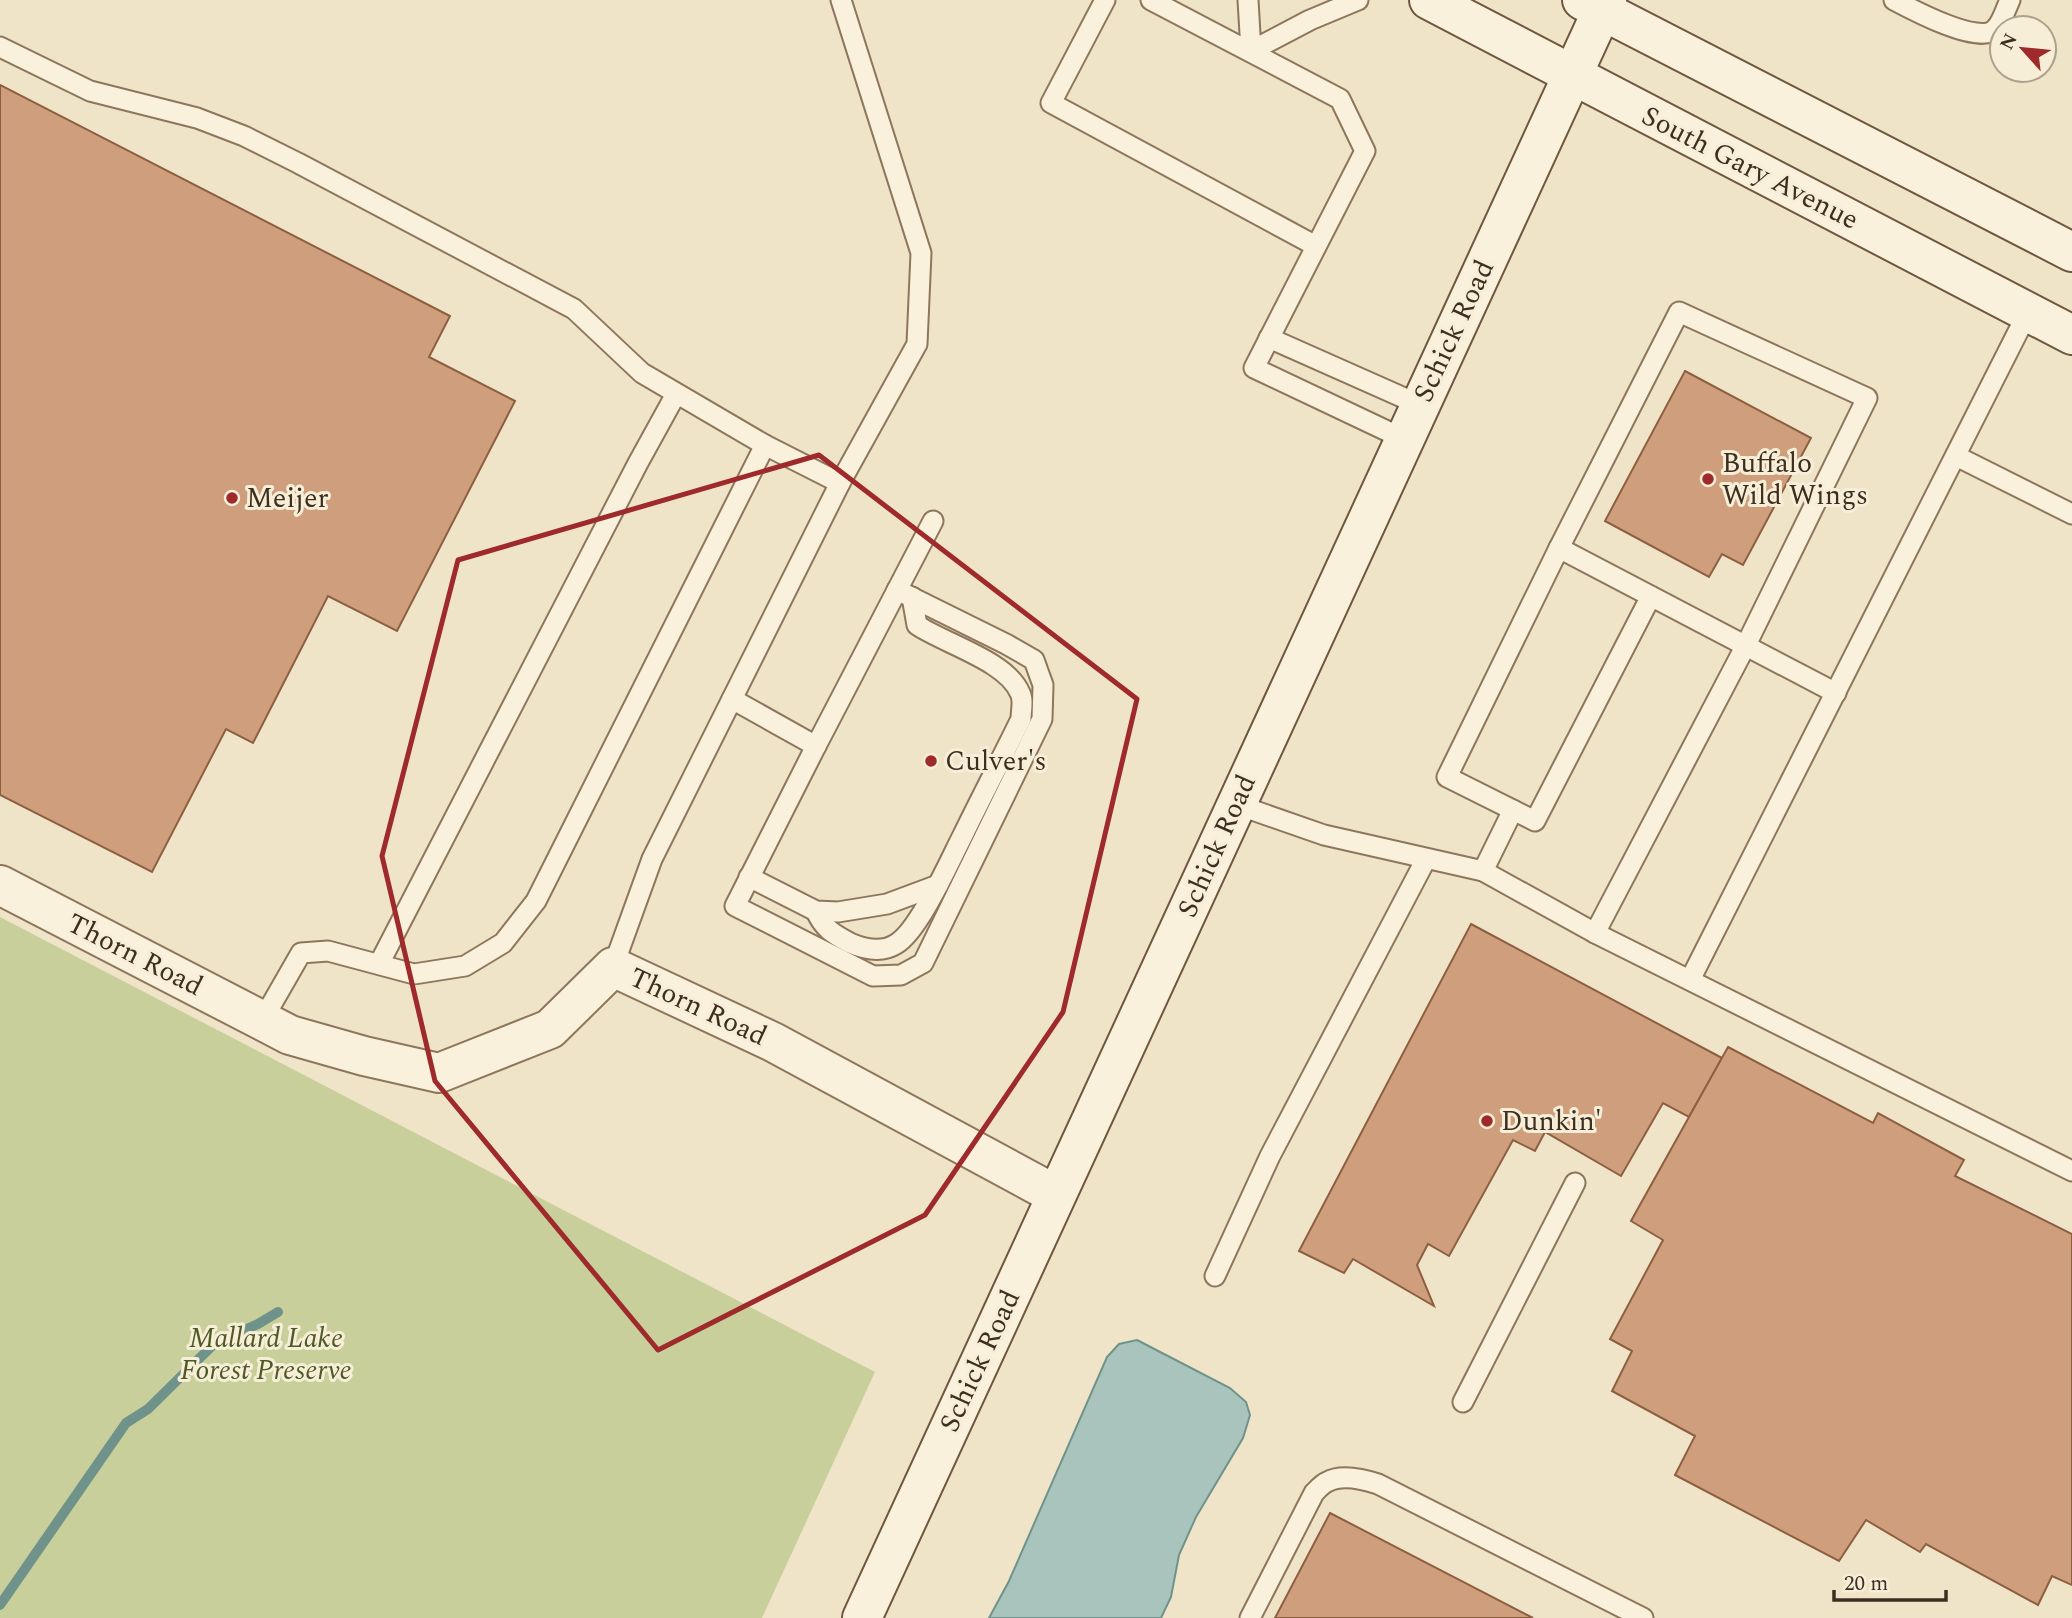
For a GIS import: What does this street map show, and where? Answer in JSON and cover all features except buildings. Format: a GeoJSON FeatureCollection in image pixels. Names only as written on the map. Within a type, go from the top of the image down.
{"type":"FeatureCollection","features":[{"type":"Feature","properties":{"kind":"street","name":"South Gary Avenue"},"geometry":{"type":"LineString","coordinates":[[1429,0],[2072,335]]}},
{"type":"Feature","properties":{"kind":"street","name":"Schick Road"},"geometry":{"type":"LineString","coordinates":[[862,1618],[1572,75],[1597,3]]}},
{"type":"Feature","properties":{"kind":"street"},"geometry":{"type":"LineString","coordinates":[[1597,3],[2072,252]]}},
{"type":"Feature","properties":{"kind":"street","name":"Thorn Road"},"geometry":{"type":"LineString","coordinates":[[0,884],[290,1035],[363,1056],[439,1073],[550,1029],[613,967],[774,1042],[1056,1195]]}},
{"type":"Feature","properties":{"kind":"lane"},"geometry":{"type":"LineString","coordinates":[[613,967],[652,859],[840,483],[917,344],[921,253],[841,0]]}},
{"type":"Feature","properties":{"kind":"lane"},"geometry":{"type":"LineString","coordinates":[[1105,0],[1051,103],[1316,246]]}},
{"type":"Feature","properties":{"kind":"lane"},"geometry":{"type":"LineString","coordinates":[[1151,0],[1340,99],[1365,151],[1254,368],[1404,439]]}},
{"type":"Feature","properties":{"kind":"lane"},"geometry":{"type":"LineString","coordinates":[[1248,0],[1251,51]]}},
{"type":"Feature","properties":{"kind":"lane"},"geometry":{"type":"LineString","coordinates":[[1251,51],[1310,20],[1358,0]]}},
{"type":"Feature","properties":{"kind":"lane"},"geometry":{"type":"LineString","coordinates":[[1894,0],[1933,19],[1971,33],[1987,34],[1995,29],[2010,0]]}},
{"type":"Feature","properties":{"kind":"lane"},"geometry":{"type":"LineString","coordinates":[[0,47],[90,91],[197,118],[244,136],[298,163],[574,309],[642,373],[765,445],[840,483]]}},
{"type":"Feature","properties":{"kind":"lane"},"geometry":{"type":"LineString","coordinates":[[1595,933],[1746,645],[1867,398],[1679,312],[1447,777],[1535,821],[1651,596]]}},
{"type":"Feature","properties":{"kind":"lane"},"geometry":{"type":"LineString","coordinates":[[1690,980],[2028,312]]}},
{"type":"Feature","properties":{"kind":"lane"},"geometry":{"type":"LineString","coordinates":[[1269,338],[1420,405]]}},
{"type":"Feature","properties":{"kind":"lane"},"geometry":{"type":"LineString","coordinates":[[379,964],[676,394]]}},
{"type":"Feature","properties":{"kind":"lane"},"geometry":{"type":"LineString","coordinates":[[262,1021],[302,953],[328,951],[414,974],[465,966],[503,943],[536,901],[765,445]]}},
{"type":"Feature","properties":{"kind":"lane"},"geometry":{"type":"LineString","coordinates":[[1956,456],[2072,514]]}},
{"type":"Feature","properties":{"kind":"lane"},"geometry":{"type":"LineString","coordinates":[[905,594],[1034,660],[1043,685],[1042,719],[923,963],[901,975],[873,976],[735,906],[816,746],[905,594],[933,521]]}},
{"type":"Feature","properties":{"kind":"lane"},"geometry":{"type":"LineString","coordinates":[[1559,548],[1836,692]]}},
{"type":"Feature","properties":{"kind":"lane"},"geometry":{"type":"LineString","coordinates":[[816,911],[822,925],[861,948],[885,949],[899,943],[912,929],[938,885],[1021,719],[1022,695],[1012,679],[980,656],[917,625],[905,594]]}},
{"type":"Feature","properties":{"kind":"lane"},"geometry":{"type":"LineString","coordinates":[[732,699],[816,746]]}},
{"type":"Feature","properties":{"kind":"lane"},"geometry":{"type":"LineString","coordinates":[[1235,804],[1324,835],[1483,872],[1595,933],[2072,1171]]}},
{"type":"Feature","properties":{"kind":"lane"},"geometry":{"type":"LineString","coordinates":[[1483,872],[1513,810]]}},
{"type":"Feature","properties":{"kind":"lane"},"geometry":{"type":"LineString","coordinates":[[1215,1276],[1270,1156],[1426,859]]}},
{"type":"Feature","properties":{"kind":"lane"},"geometry":{"type":"LineString","coordinates":[[749,877],[816,911],[847,911],[877,906],[938,885]]}},
{"type":"Feature","properties":{"kind":"lane"},"geometry":{"type":"LineString","coordinates":[[1463,1402],[1575,1183]]}},
{"type":"Feature","properties":{"kind":"lane"},"geometry":{"type":"LineString","coordinates":[[1250,1618],[1314,1493],[1327,1481],[1344,1479],[1361,1479],[1378,1484],[1643,1618]]}},
{"type":"Feature","properties":{"kind":"highlighted area"},"geometry":{"type":"Polygon","coordinates":[[[819,455],[1137,699],[1063,1012],[925,1215],[658,1350],[435,1081],[382,856],[458,560],[819,455]]]}},
{"type":"Feature","properties":{"kind":"green space","name":"Mallard Lake Forest Preserve"},"geometry":{"type":"Polygon","coordinates":[[[0,917],[875,1372],[762,1618],[0,1618],[0,917]]]}},
{"type":"Feature","properties":{"kind":"water"},"geometry":{"type":"Polygon","coordinates":[[[1137,1340],[1230,1388],[1246,1402],[1250,1415],[1243,1438],[1196,1517],[1179,1555],[1171,1597],[1161,1618],[989,1618],[1009,1581],[1107,1357],[1119,1344],[1137,1340]]]}},
{"type":"Feature","properties":{"kind":"waterway"},"geometry":{"type":"LineString","coordinates":[[0,1605],[126,1423],[148,1409],[215,1343],[278,1312]]}},
{"type":"Feature","properties":{"kind":"place","name":"Buffalo Wild Wings"},"geometry":{"type":"Point","coordinates":[1708,479]}},
{"type":"Feature","properties":{"kind":"place","name":"Meijer"},"geometry":{"type":"Point","coordinates":[232,498]}},
{"type":"Feature","properties":{"kind":"place","name":"Culver's"},"geometry":{"type":"Point","coordinates":[931,761]}},
{"type":"Feature","properties":{"kind":"place","name":"Dunkin'"},"geometry":{"type":"Point","coordinates":[1487,1121]}}]}
